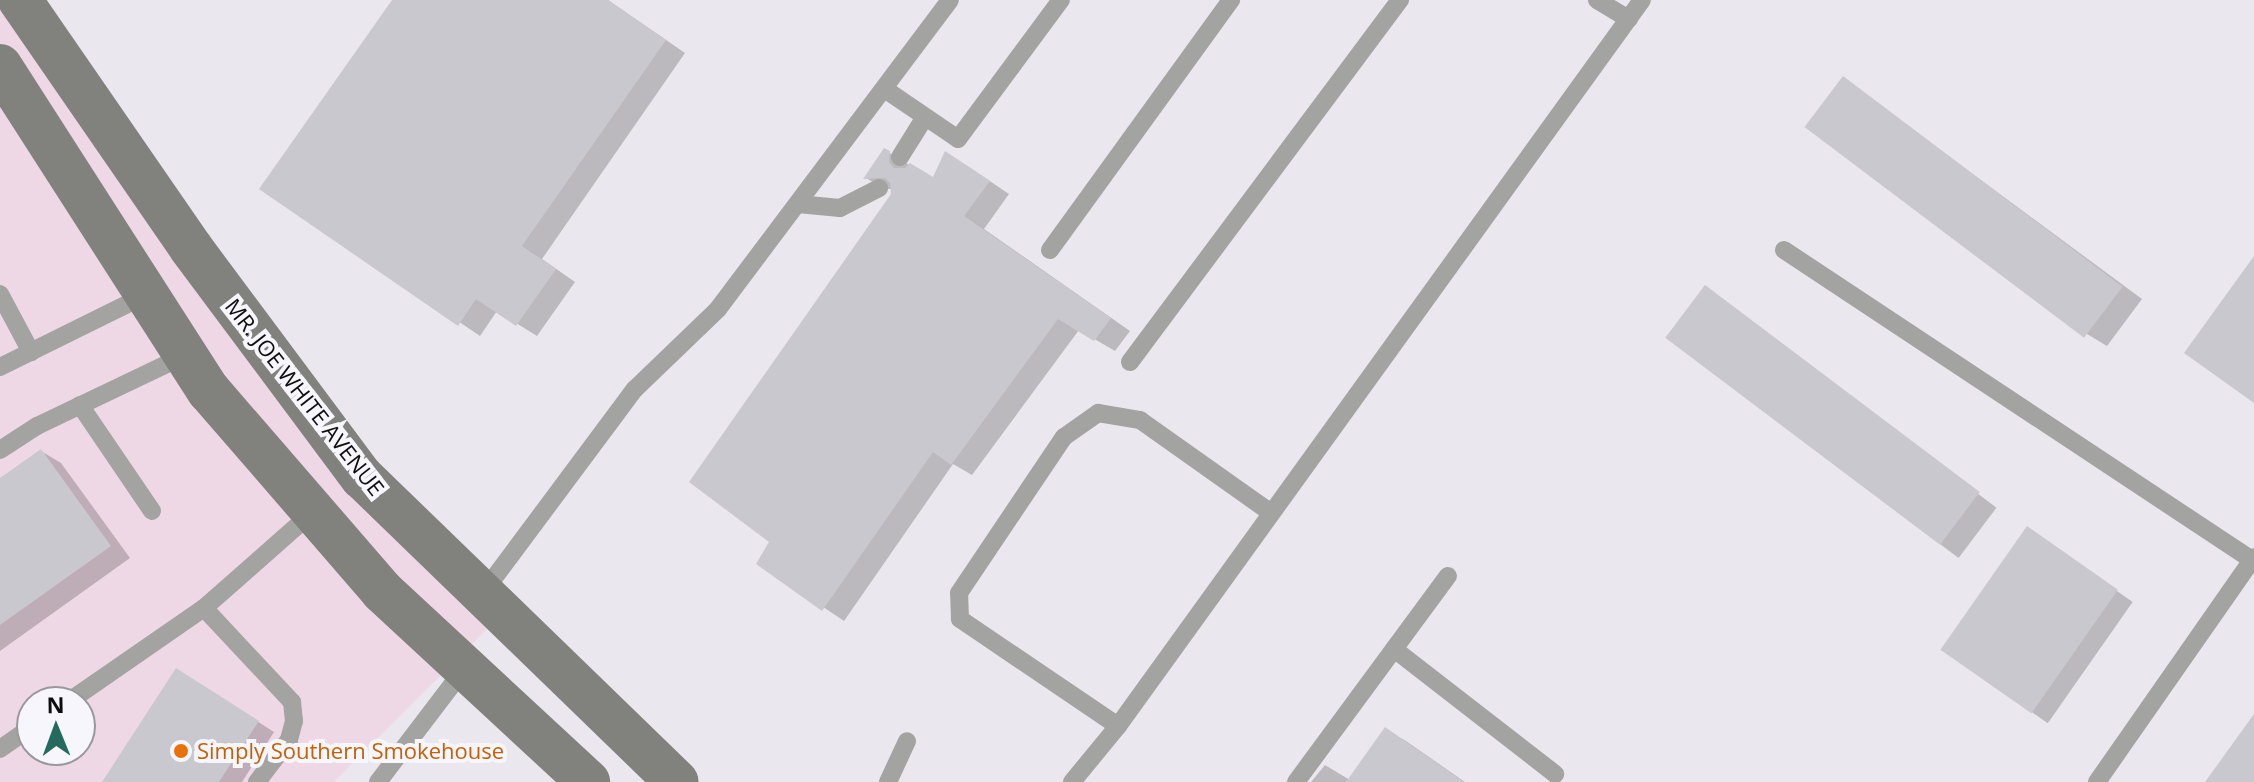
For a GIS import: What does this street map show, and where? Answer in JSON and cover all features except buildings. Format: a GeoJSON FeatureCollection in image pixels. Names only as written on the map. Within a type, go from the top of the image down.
{"type":"FeatureCollection","features":[{"type":"Feature","properties":{"kind":"main road","name":"MR. JOE WHITE AVENUE"},"geometry":{"type":"LineString","coordinates":[[20,0],[191,248],[362,477],[677,782]]}},
{"type":"Feature","properties":{"kind":"main road"},"geometry":{"type":"LineString","coordinates":[[1,70],[209,391],[382,591],[588,782]]}},
{"type":"Feature","properties":{"kind":"lane"},"geometry":{"type":"LineString","coordinates":[[482,594],[635,389],[718,309],[886,90],[950,0]]}},
{"type":"Feature","properties":{"kind":"lane"},"geometry":{"type":"LineString","coordinates":[[886,90],[958,139],[1061,0]]}},
{"type":"Feature","properties":{"kind":"lane"},"geometry":{"type":"LineString","coordinates":[[1050,250],[1231,0]]}},
{"type":"Feature","properties":{"kind":"lane"},"geometry":{"type":"LineString","coordinates":[[1130,362],[1400,0]]}},
{"type":"Feature","properties":{"kind":"lane"},"geometry":{"type":"LineString","coordinates":[[1597,0],[1629,19]]}},
{"type":"Feature","properties":{"kind":"lane"},"geometry":{"type":"LineString","coordinates":[[1072,782],[1118,726],[1642,0]]}},
{"type":"Feature","properties":{"kind":"lane"},"geometry":{"type":"LineString","coordinates":[[900,157],[925,117]]}},
{"type":"Feature","properties":{"kind":"lane"},"geometry":{"type":"LineString","coordinates":[[798,204],[840,208],[879,188]]}},
{"type":"Feature","properties":{"kind":"lane"},"geometry":{"type":"LineString","coordinates":[[1784,250],[2253,559],[2097,782]]}},
{"type":"Feature","properties":{"kind":"lane"},"geometry":{"type":"LineString","coordinates":[[0,294],[31,352]]}},
{"type":"Feature","properties":{"kind":"lane"},"geometry":{"type":"LineString","coordinates":[[0,367],[148,294]]}},
{"type":"Feature","properties":{"kind":"lane"},"geometry":{"type":"LineString","coordinates":[[0,450],[37,426],[186,355]]}},
{"type":"Feature","properties":{"kind":"lane"},"geometry":{"type":"LineString","coordinates":[[80,405],[152,511]]}},
{"type":"Feature","properties":{"kind":"lane"},"geometry":{"type":"LineString","coordinates":[[1118,726],[960,619],[959,593],[1064,437],[1098,413],[1140,420],[1270,512]]}},
{"type":"Feature","properties":{"kind":"lane"},"geometry":{"type":"LineString","coordinates":[[91,686],[204,608],[313,512]]}},
{"type":"Feature","properties":{"kind":"lane"},"geometry":{"type":"LineString","coordinates":[[1296,782],[1448,576]]}},
{"type":"Feature","properties":{"kind":"lane"},"geometry":{"type":"LineString","coordinates":[[204,608],[292,702],[294,721],[289,740],[257,782]]}},
{"type":"Feature","properties":{"kind":"lane"},"geometry":{"type":"LineString","coordinates":[[1394,649],[1555,774]]}},
{"type":"Feature","properties":{"kind":"lane"},"geometry":{"type":"LineString","coordinates":[[378,782],[465,668]]}},
{"type":"Feature","properties":{"kind":"lane"},"geometry":{"type":"LineString","coordinates":[[888,782],[907,741]]}},
{"type":"Feature","properties":{"kind":"shaded area"},"geometry":{"type":"Polygon","coordinates":[[[0,0],[191,248],[503,613],[334,782],[0,782],[0,0]]]}},
{"type":"Feature","properties":{"kind":"place","name":"Simply Southern Smokehouse"},"geometry":{"type":"Point","coordinates":[181,751]}}]}
